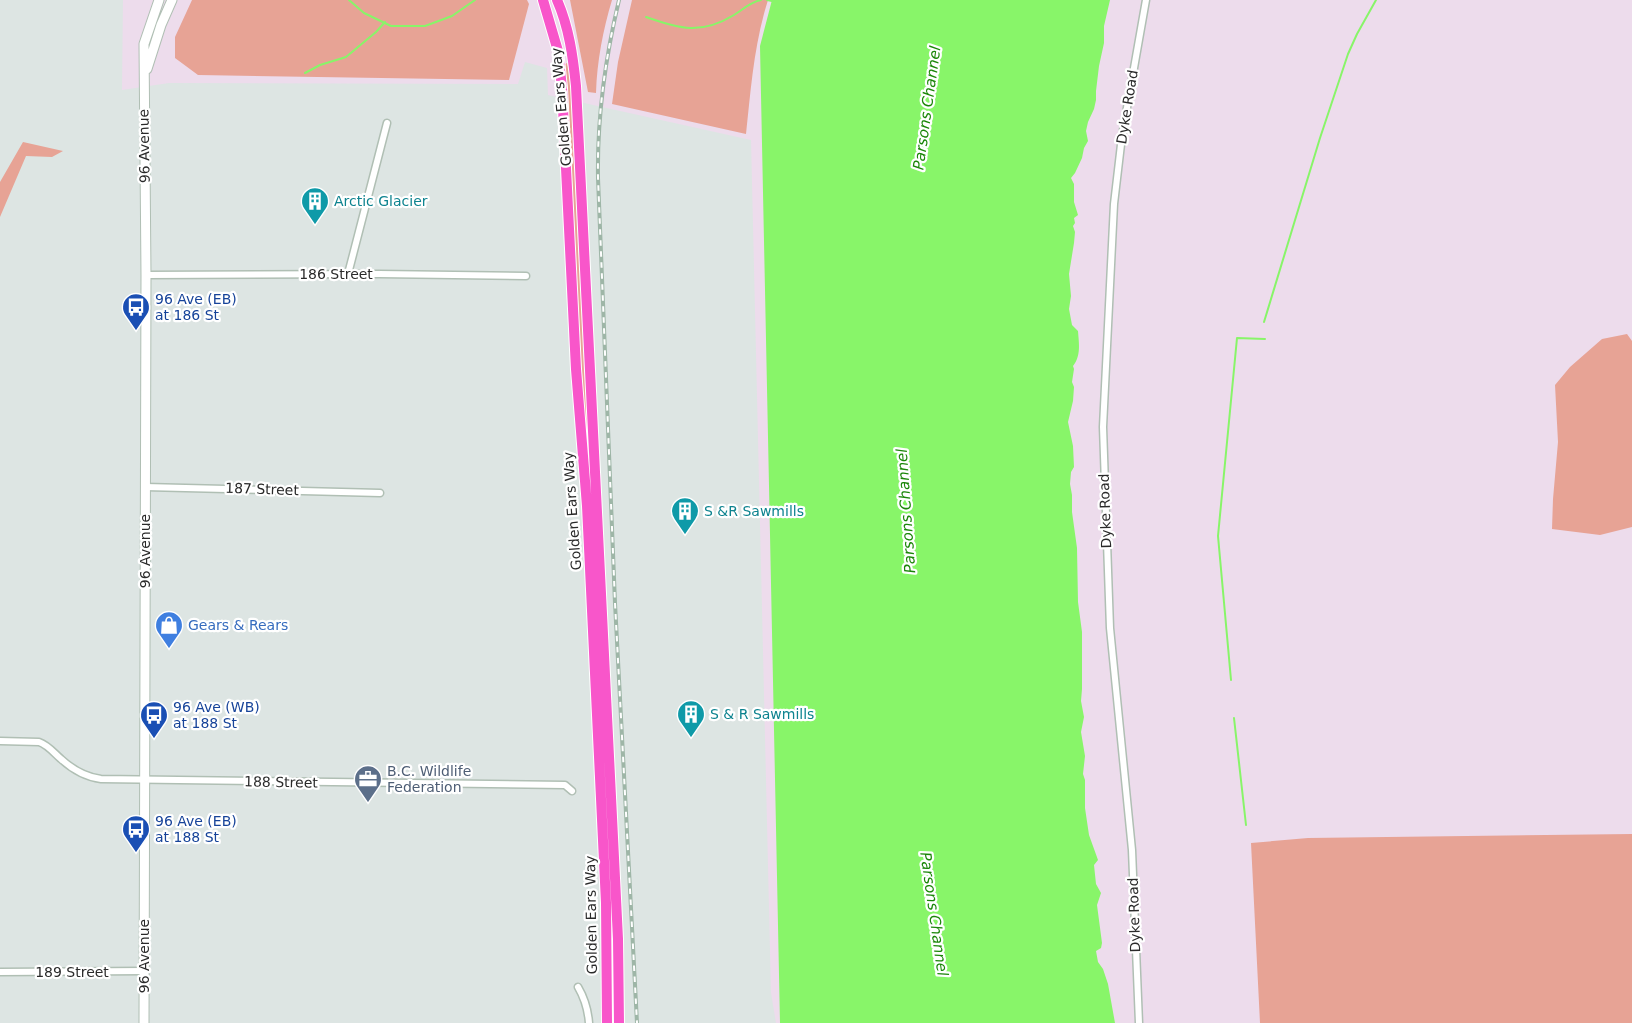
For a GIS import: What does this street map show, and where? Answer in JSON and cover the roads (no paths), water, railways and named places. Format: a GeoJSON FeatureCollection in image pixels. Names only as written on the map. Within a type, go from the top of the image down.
{"type":"FeatureCollection","features":[{"type":"Feature","properties":{"kind":"main road","name":"96 Avenue"},"geometry":{"type":"LineString","coordinates":[[144,1023],[146,275],[144,44],[159,0]]}},
{"type":"Feature","properties":{"kind":"main road","name":"96 Avenue"},"geometry":{"type":"LineString","coordinates":[[144,79],[161,24],[172,0]]}},
{"type":"Feature","properties":{"kind":"main road","name":"Golden Ears Way"},"geometry":{"type":"LineString","coordinates":[[542,0],[554,36],[561,71],[576,369],[587,506],[606,903],[607,1023]]}},
{"type":"Feature","properties":{"kind":"main road","name":"Golden Ears Way"},"geometry":{"type":"LineString","coordinates":[[557,0],[563,16],[573,61],[576,86],[618,939],[619,1023]]}},
{"type":"Feature","properties":{"kind":"street","name":"Dyke Road"},"geometry":{"type":"LineString","coordinates":[[1139,1023],[1132,850],[1110,628],[1103,427],[1114,204],[1122,136],[1146,0]]}},
{"type":"Feature","properties":{"kind":"street"},"geometry":{"type":"LineString","coordinates":[[348,274],[387,123]]}},
{"type":"Feature","properties":{"kind":"street","name":"186 Street"},"geometry":{"type":"LineString","coordinates":[[146,275],[348,274],[526,276]]}},
{"type":"Feature","properties":{"kind":"street","name":"187 Street"},"geometry":{"type":"LineString","coordinates":[[144,488],[380,493]]}},
{"type":"Feature","properties":{"kind":"street","name":"188 Street"},"geometry":{"type":"LineString","coordinates":[[0,741],[39,742],[47,746],[71,767],[88,777],[101,779],[565,785],[572,791]]}},
{"type":"Feature","properties":{"kind":"street","name":"189 Street"},"geometry":{"type":"LineString","coordinates":[[0,972],[145,971]]}},
{"type":"Feature","properties":{"kind":"street"},"geometry":{"type":"LineString","coordinates":[[578,987],[587,1006],[589,1023]]}},
{"type":"Feature","properties":{"kind":"water","name":"Parsons Channel"},"geometry":{"type":"Polygon","coordinates":[[[772,0],[1110,0],[1104,26],[1104,43],[1099,66],[1096,100],[1086,131],[1088,141],[1082,158],[1071,178],[1074,184],[1074,202],[1078,215],[1074,218],[1075,223],[1073,226],[1075,232],[1069,274],[1071,296],[1069,309],[1072,325],[1078,331],[1079,345],[1076,362],[1073,366],[1073,401],[1068,422],[1073,446],[1074,467],[1071,472],[1070,484],[1077,548],[1078,602],[1082,632],[1081,701],[1084,717],[1081,732],[1085,756],[1083,774],[1085,780],[1085,808],[1089,835],[1098,860],[1094,865],[1096,884],[1101,893],[1097,905],[1102,943],[1101,948],[1096,951],[1098,962],[1103,969],[1108,984],[1115,1023],[780,1023],[760,46],[772,0]]]}},
{"type":"Feature","properties":{"kind":"waterway"},"geometry":{"type":"LineString","coordinates":[[349,0],[364,13],[391,26],[425,26],[452,16],[475,0]]}},
{"type":"Feature","properties":{"kind":"waterway"},"geometry":{"type":"LineString","coordinates":[[646,17],[669,25],[701,28],[722,21],[750,4],[761,0]]}},
{"type":"Feature","properties":{"kind":"waterway"},"geometry":{"type":"LineString","coordinates":[[767,0],[772,1]]}},
{"type":"Feature","properties":{"kind":"waterway"},"geometry":{"type":"LineString","coordinates":[[1264,322],[1320,138],[1348,54],[1376,0]]}},
{"type":"Feature","properties":{"kind":"waterway"},"geometry":{"type":"LineString","coordinates":[[305,73],[320,65],[346,57],[385,22]]}},
{"type":"Feature","properties":{"kind":"waterway"},"geometry":{"type":"LineString","coordinates":[[1231,680],[1218,536],[1237,338],[1265,339]]}},
{"type":"Feature","properties":{"kind":"waterway"},"geometry":{"type":"LineString","coordinates":[[1234,718],[1246,825]]}},
{"type":"Feature","properties":{"kind":"railway"},"geometry":{"type":"LineString","coordinates":[[619,0],[603,88],[598,178],[615,603],[637,1023]]}},
{"type":"Feature","properties":{"kind":"place","name":"Arctic Glacier"},"geometry":{"type":"Point","coordinates":[315,225]}},
{"type":"Feature","properties":{"kind":"place","name":"96 Ave (EB) at 186 St"},"geometry":{"type":"Point","coordinates":[136,331]}},
{"type":"Feature","properties":{"kind":"place","name":"S &R Sawmills"},"geometry":{"type":"Point","coordinates":[685,535]}},
{"type":"Feature","properties":{"kind":"place","name":"Gears & Rears"},"geometry":{"type":"Point","coordinates":[169,649]}},
{"type":"Feature","properties":{"kind":"place","name":"S & R Sawmills"},"geometry":{"type":"Point","coordinates":[691,738]}},
{"type":"Feature","properties":{"kind":"place","name":"96 Ave (WB) at 188 St"},"geometry":{"type":"Point","coordinates":[154,739]}},
{"type":"Feature","properties":{"kind":"place","name":"B.C. Wildlife Federation"},"geometry":{"type":"Point","coordinates":[368,803]}},
{"type":"Feature","properties":{"kind":"place","name":"96 Ave (EB) at 188 St"},"geometry":{"type":"Point","coordinates":[136,853]}}]}
